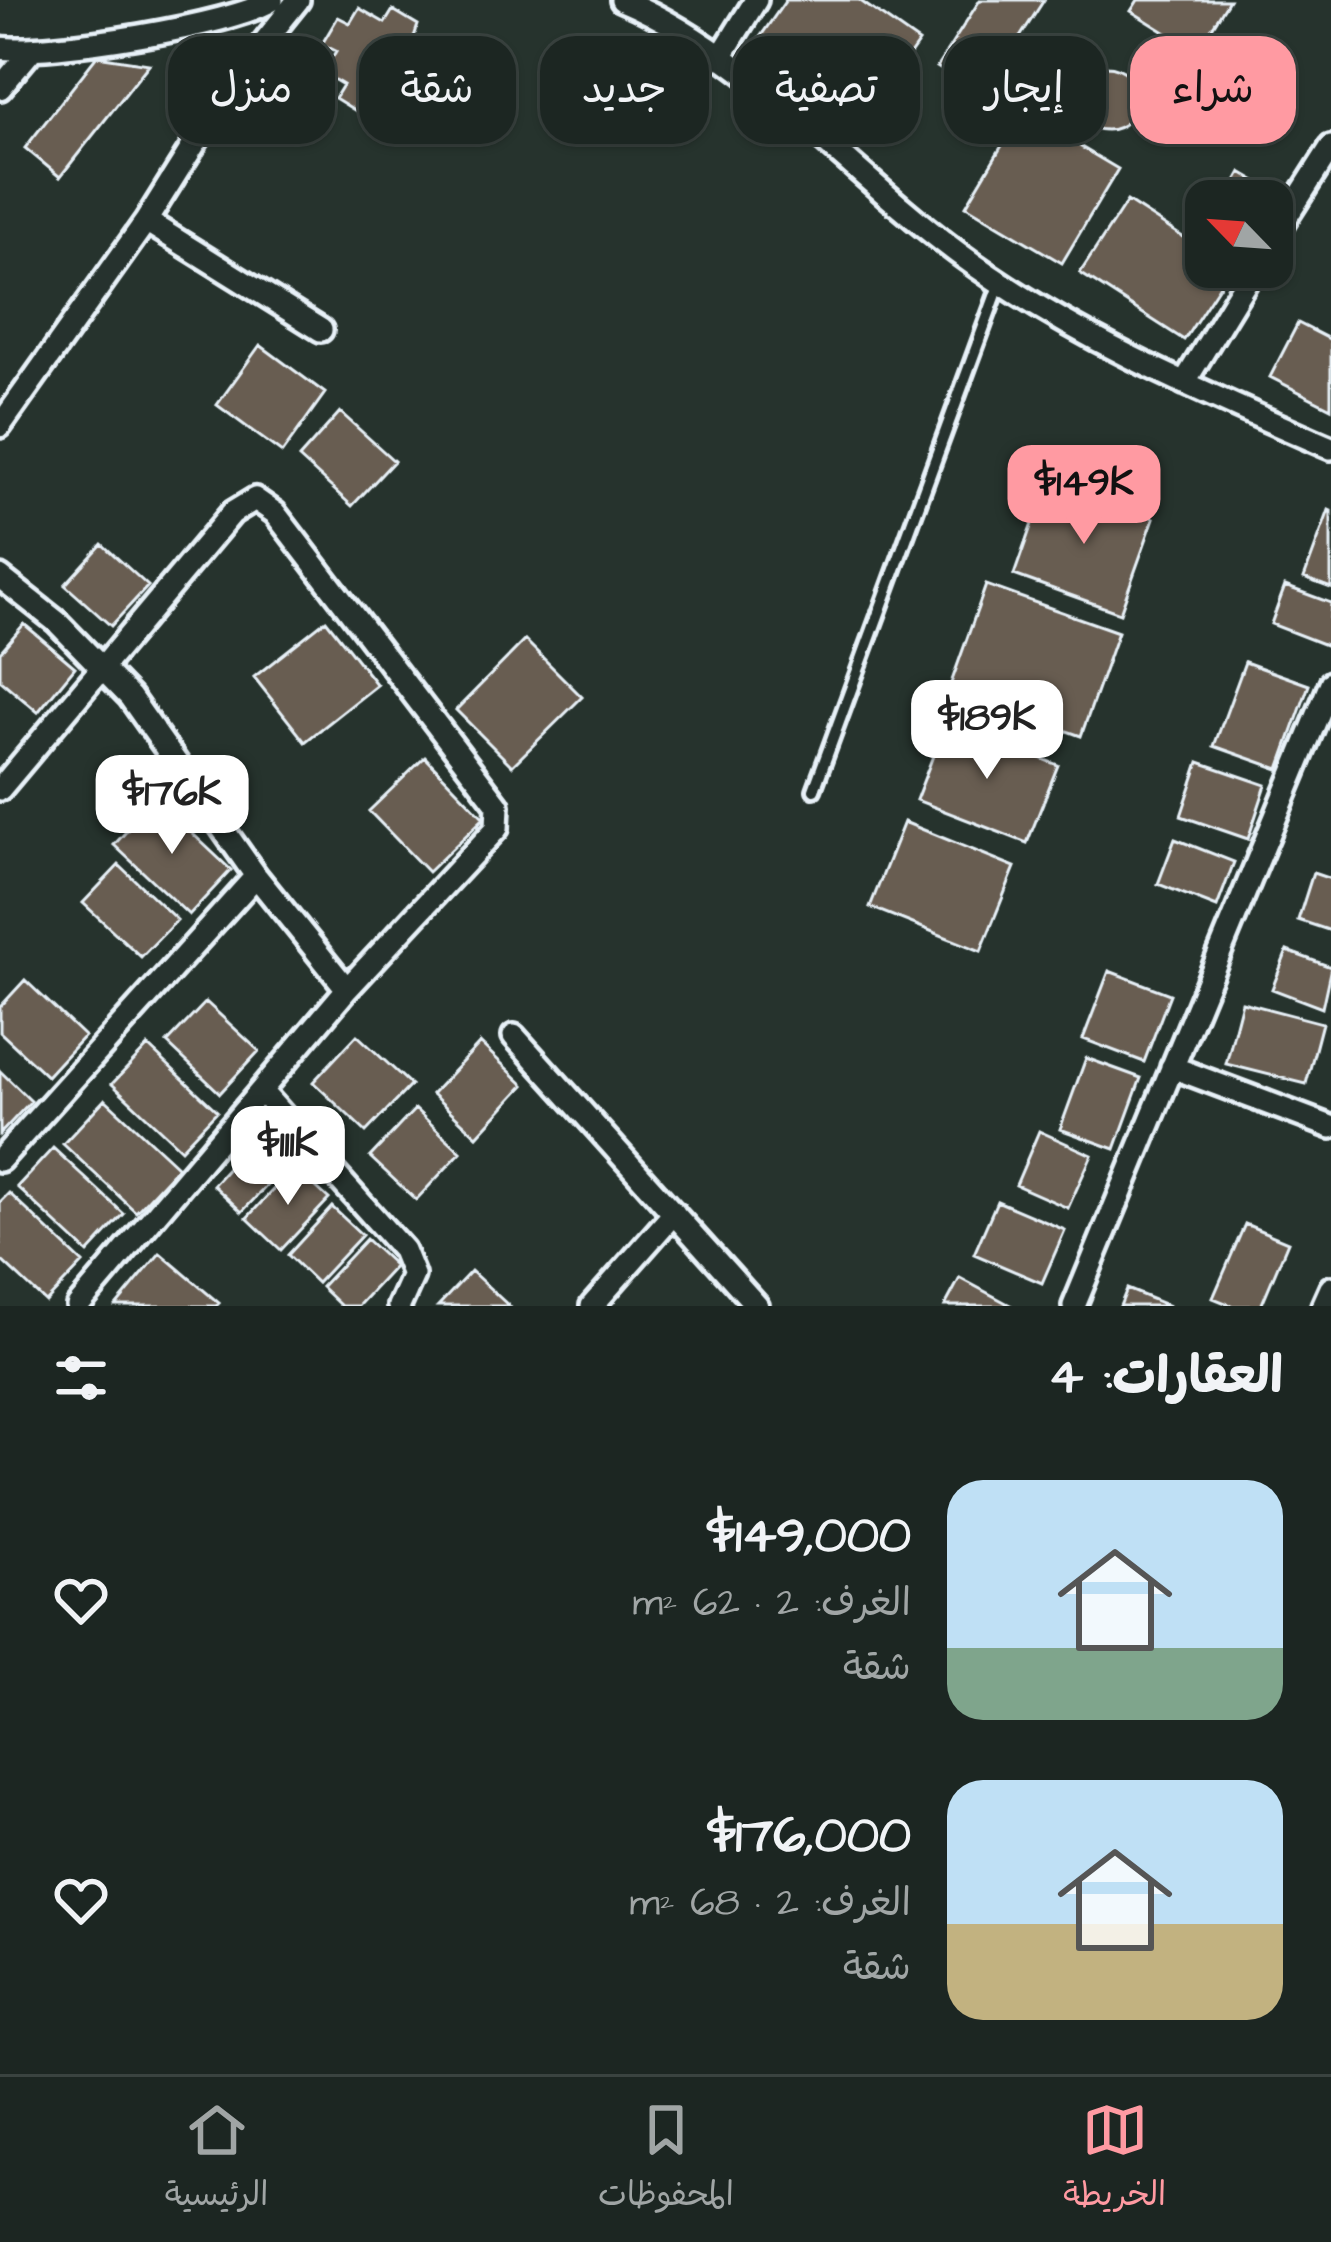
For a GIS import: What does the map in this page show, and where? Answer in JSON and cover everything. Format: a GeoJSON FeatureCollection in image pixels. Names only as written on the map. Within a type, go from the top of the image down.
{"type":"FeatureCollection","features":[{"type":"Feature","properties":{"kind":"street"},"geometry":{"type":"LineString","coordinates":[[0,48],[31,51],[242,14],[272,0]]}},
{"type":"Feature","properties":{"kind":"street"},"geometry":{"type":"LineString","coordinates":[[0,426],[146,221],[238,76],[298,0]]}},
{"type":"Feature","properties":{"kind":"street"},"geometry":{"type":"LineString","coordinates":[[622,0],[658,16],[720,58],[1000,284],[1184,383],[1331,448]]}},
{"type":"Feature","properties":{"kind":"street"},"geometry":{"type":"LineString","coordinates":[[720,58],[756,0]]}},
{"type":"Feature","properties":{"kind":"street"},"geometry":{"type":"LineString","coordinates":[[0,88],[31,51]]}},
{"type":"Feature","properties":{"kind":"street"},"geometry":{"type":"LineString","coordinates":[[1293,207],[1331,147]]}},
{"type":"Feature","properties":{"kind":"street"},"geometry":{"type":"LineString","coordinates":[[146,221],[321,329]]}},
{"type":"Feature","properties":{"kind":"street"},"geometry":{"type":"LineString","coordinates":[[1184,383],[1242,288]]}},
{"type":"Feature","properties":{"kind":"street"},"geometry":{"type":"LineString","coordinates":[[0,788],[232,513],[261,501],[498,805],[497,828],[347,989],[78,1306]]}},
{"type":"Feature","properties":{"kind":"street"},"geometry":{"type":"LineString","coordinates":[[0,577],[105,668],[256,877],[347,989]]}},
{"type":"Feature","properties":{"kind":"street"},"geometry":{"type":"LineString","coordinates":[[1074,1306],[1331,683]]}},
{"type":"Feature","properties":{"kind":"street"},"geometry":{"type":"LineString","coordinates":[[0,1160],[256,877]]}},
{"type":"Feature","properties":{"kind":"street"},"geometry":{"type":"LineString","coordinates":[[514,1036],[757,1306]]}},
{"type":"Feature","properties":{"kind":"street"},"geometry":{"type":"LineString","coordinates":[[1172,1067],[1331,1127]]}},
{"type":"Feature","properties":{"kind":"street"},"geometry":{"type":"LineString","coordinates":[[261,1090],[403,1250],[413,1275],[399,1306]]}},
{"type":"Feature","properties":{"kind":"street"},"geometry":{"type":"LineString","coordinates":[[592,1306],[674,1213]]}},
{"type":"Feature","properties":{"kind":"street"},"geometry":{"type":"LineString","coordinates":[[1323,1306],[1331,1288]]}},
{"type":"Feature","properties":{"kind":"lane"},"geometry":{"type":"LineString","coordinates":[[814,790],[1000,284]]}},
{"type":"Feature","properties":{"kind":"building"},"geometry":{"type":"Polygon","coordinates":[[[786,0],[859,0],[910,36],[761,36],[786,0]]]}},
{"type":"Feature","properties":{"kind":"building"},"geometry":{"type":"Polygon","coordinates":[[[980,0],[1044,0],[1021,36],[957,36],[980,0]]]}},
{"type":"Feature","properties":{"kind":"building"},"geometry":{"type":"Polygon","coordinates":[[[1138,0],[1229,0],[1207,36],[1171,36],[1131,11],[1138,0]]]}},
{"type":"Feature","properties":{"kind":"building"},"geometry":{"type":"Polygon","coordinates":[[[359,8],[385,23],[393,10],[418,25],[414,36],[359,36],[359,113],[335,98],[343,85],[335,80],[335,36],[327,36],[338,17],[350,23],[359,8]]]}},
{"type":"Feature","properties":{"kind":"building"},"geometry":{"type":"Polygon","coordinates":[[[97,56],[149,64],[60,177],[25,148],[97,56]]]}},
{"type":"Feature","properties":{"kind":"building"},"geometry":{"type":"Polygon","coordinates":[[[1106,66],[1128,76],[1130,117],[1106,130],[1106,66]]]}},
{"type":"Feature","properties":{"kind":"building"},"geometry":{"type":"Polygon","coordinates":[[[1003,144],[1076,144],[1118,169],[1062,263],[966,206],[1003,144]]]}},
{"type":"Feature","properties":{"kind":"building"},"geometry":{"type":"Polygon","coordinates":[[[1127,201],[1185,238],[1185,288],[1218,288],[1184,340],[1080,273],[1127,201]]]}},
{"type":"Feature","properties":{"kind":"building"},"geometry":{"type":"Polygon","coordinates":[[[1298,323],[1331,340],[1331,408],[1270,377],[1298,323]]]}},
{"type":"Feature","properties":{"kind":"building"},"geometry":{"type":"Polygon","coordinates":[[[260,345],[325,393],[282,453],[217,405],[260,345]]]}},
{"type":"Feature","properties":{"kind":"building"},"geometry":{"type":"Polygon","coordinates":[[[340,412],[394,461],[352,506],[299,458],[340,412]]]}},
{"type":"Feature","properties":{"kind":"building"},"geometry":{"type":"Polygon","coordinates":[[[1047,481],[1154,518],[1120,613],[1014,575],[1047,481]]]}},
{"type":"Feature","properties":{"kind":"building"},"geometry":{"type":"Polygon","coordinates":[[[1331,511],[1331,588],[1304,578],[1331,511]]]}},
{"type":"Feature","properties":{"kind":"building"},"geometry":{"type":"Polygon","coordinates":[[[102,544],[148,586],[111,626],[65,585],[102,544]]]}},
{"type":"Feature","properties":{"kind":"building"},"geometry":{"type":"Polygon","coordinates":[[[986,585],[1118,632],[1081,736],[949,689],[986,585]]]}},
{"type":"Feature","properties":{"kind":"building"},"geometry":{"type":"Polygon","coordinates":[[[1285,586],[1331,603],[1328,646],[1271,624],[1285,586]]]}},
{"type":"Feature","properties":{"kind":"building"},"geometry":{"type":"Polygon","coordinates":[[[326,620],[377,685],[305,742],[254,677],[326,620]]]}},
{"type":"Feature","properties":{"kind":"building"},"geometry":{"type":"Polygon","coordinates":[[[24,624],[75,667],[38,712],[0,680],[0,652],[24,624]]]}},
{"type":"Feature","properties":{"kind":"building"},"geometry":{"type":"Polygon","coordinates":[[[525,640],[582,697],[512,766],[456,710],[525,640]]]}},
{"type":"Feature","properties":{"kind":"building"},"geometry":{"type":"Polygon","coordinates":[[[1245,662],[1309,685],[1279,769],[1214,746],[1245,662]]]}},
{"type":"Feature","properties":{"kind":"building"},"geometry":{"type":"Polygon","coordinates":[[[946,722],[1058,765],[1027,843],[916,800],[946,722]]]}},
{"type":"Feature","properties":{"kind":"building"},"geometry":{"type":"Polygon","coordinates":[[[425,757],[484,818],[428,872],[369,811],[425,757]]]}},
{"type":"Feature","properties":{"kind":"building"},"geometry":{"type":"Polygon","coordinates":[[[1199,762],[1266,785],[1248,839],[1181,816],[1199,762]]]}},
{"type":"Feature","properties":{"kind":"building"},"geometry":{"type":"Polygon","coordinates":[[[156,799],[231,870],[189,915],[114,845],[156,799]]]}},
{"type":"Feature","properties":{"kind":"building"},"geometry":{"type":"Polygon","coordinates":[[[904,822],[1015,867],[981,951],[870,907],[904,822]]]}},
{"type":"Feature","properties":{"kind":"building"},"geometry":{"type":"Polygon","coordinates":[[[1175,839],[1234,862],[1217,907],[1158,884],[1175,839]]]}},
{"type":"Feature","properties":{"kind":"building"},"geometry":{"type":"Polygon","coordinates":[[[119,865],[177,920],[141,957],[83,903],[119,865]]]}},
{"type":"Feature","properties":{"kind":"building"},"geometry":{"type":"Polygon","coordinates":[[[1313,873],[1331,879],[1331,931],[1298,920],[1313,873]]]}},
{"type":"Feature","properties":{"kind":"building"},"geometry":{"type":"Polygon","coordinates":[[[1287,951],[1331,967],[1322,1008],[1272,989],[1287,951]]]}},
{"type":"Feature","properties":{"kind":"building"},"geometry":{"type":"Polygon","coordinates":[[[1109,971],[1170,994],[1144,1062],[1083,1039],[1109,971]]]}},
{"type":"Feature","properties":{"kind":"building"},"geometry":{"type":"Polygon","coordinates":[[[25,980],[84,1036],[47,1076],[0,1032],[0,1007],[25,980]]]}},
{"type":"Feature","properties":{"kind":"building"},"geometry":{"type":"Polygon","coordinates":[[[206,1002],[259,1051],[220,1093],[167,1043],[206,1002]]]}},
{"type":"Feature","properties":{"kind":"building"},"geometry":{"type":"Polygon","coordinates":[[[1242,1002],[1322,1023],[1306,1084],[1226,1064],[1242,1002]]]}},
{"type":"Feature","properties":{"kind":"building"},"geometry":{"type":"Polygon","coordinates":[[[357,1035],[411,1085],[366,1132],[313,1082],[357,1035]]]}},
{"type":"Feature","properties":{"kind":"building"},"geometry":{"type":"Polygon","coordinates":[[[480,1043],[524,1085],[477,1136],[432,1094],[480,1043]]]}},
{"type":"Feature","properties":{"kind":"building"},"geometry":{"type":"Polygon","coordinates":[[[148,1046],[217,1111],[181,1149],[112,1084],[148,1046]]]}},
{"type":"Feature","properties":{"kind":"building"},"geometry":{"type":"Polygon","coordinates":[[[1086,1058],[1141,1078],[1115,1149],[1060,1129],[1086,1058]]]}},
{"type":"Feature","properties":{"kind":"building"},"geometry":{"type":"Polygon","coordinates":[[[0,1071],[31,1101],[0,1134],[0,1071]]]}},
{"type":"Feature","properties":{"kind":"building"},"geometry":{"type":"Polygon","coordinates":[[[105,1099],[178,1167],[136,1212],[63,1144],[105,1099]]]}},
{"type":"Feature","properties":{"kind":"building"},"geometry":{"type":"Polygon","coordinates":[[[415,1109],[461,1152],[416,1200],[370,1157],[415,1109]]]}},
{"type":"Feature","properties":{"kind":"building"},"geometry":{"type":"Polygon","coordinates":[[[1039,1131],[1092,1155],[1068,1208],[1016,1185],[1039,1131]]]}},
{"type":"Feature","properties":{"kind":"building"},"geometry":{"type":"Polygon","coordinates":[[[261,1132],[291,1160],[242,1212],[213,1185],[261,1132]]]}},
{"type":"Feature","properties":{"kind":"building"},"geometry":{"type":"Polygon","coordinates":[[[53,1148],[124,1214],[88,1253],[17,1187],[53,1148]]]}},
{"type":"Feature","properties":{"kind":"building"},"geometry":{"type":"Polygon","coordinates":[[[294,1167],[329,1199],[281,1250],[247,1218],[294,1167]]]}},
{"type":"Feature","properties":{"kind":"building"},"geometry":{"type":"Polygon","coordinates":[[[9,1193],[83,1263],[46,1302],[0,1259],[0,1202],[9,1193]]]}},
{"type":"Feature","properties":{"kind":"building"},"geometry":{"type":"Polygon","coordinates":[[[997,1201],[1065,1230],[1042,1283],[974,1254],[997,1201]]]}},
{"type":"Feature","properties":{"kind":"building"},"geometry":{"type":"Polygon","coordinates":[[[332,1207],[362,1235],[317,1283],[288,1255],[332,1207]]]}},
{"type":"Feature","properties":{"kind":"building"},"geometry":{"type":"Polygon","coordinates":[[[1245,1224],[1288,1242],[1261,1306],[1233,1306],[1213,1298],[1245,1224]]]}},
{"type":"Feature","properties":{"kind":"building"},"geometry":{"type":"Polygon","coordinates":[[[366,1239],[395,1266],[358,1306],[341,1306],[321,1287],[366,1239]]]}},
{"type":"Feature","properties":{"kind":"building"},"geometry":{"type":"Polygon","coordinates":[[[160,1253],[219,1303],[116,1306],[160,1253]]]}},
{"type":"Feature","properties":{"kind":"building"},"geometry":{"type":"Polygon","coordinates":[[[471,1271],[509,1306],[438,1306],[471,1271]]]}},
{"type":"Feature","properties":{"kind":"building"},"geometry":{"type":"Polygon","coordinates":[[[960,1278],[1012,1306],[945,1306],[960,1278]]]}},
{"type":"Feature","properties":{"kind":"building"},"geometry":{"type":"Polygon","coordinates":[[[1127,1289],[1169,1306],[1120,1306],[1127,1289]]]}}]}
